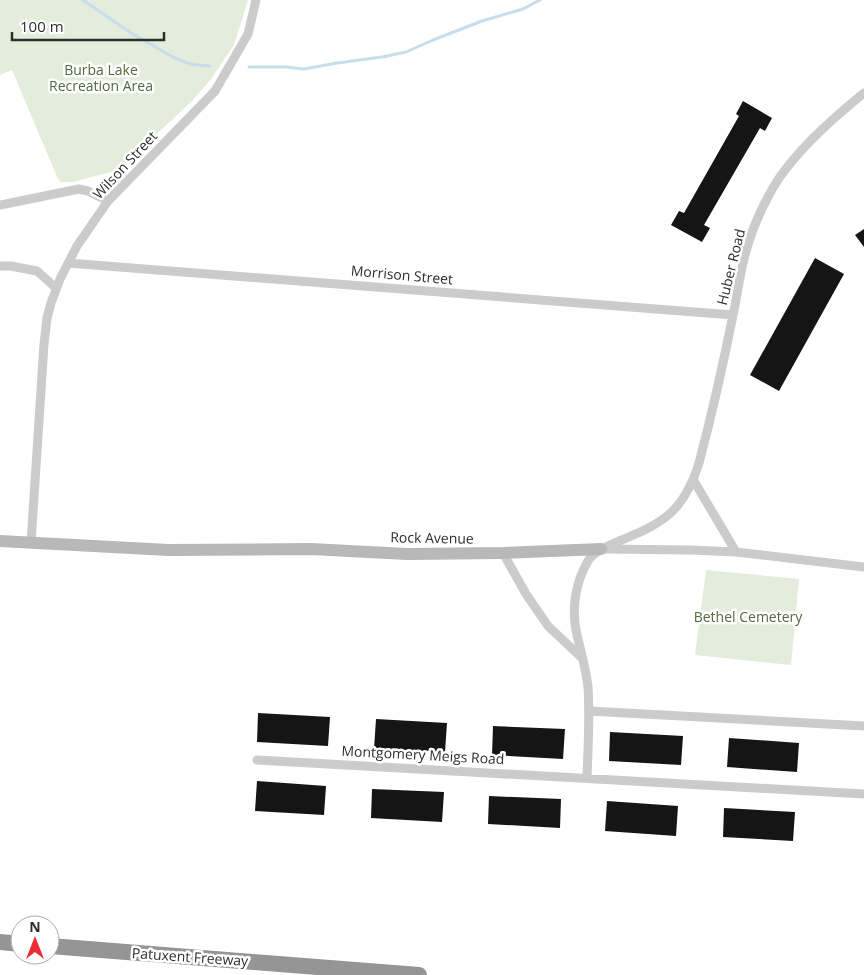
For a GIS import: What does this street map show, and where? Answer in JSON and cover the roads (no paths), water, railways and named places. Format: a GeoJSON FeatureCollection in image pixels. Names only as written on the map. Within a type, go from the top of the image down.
{"type":"FeatureCollection","features":[{"type":"Feature","properties":{"kind":"highway","name":"Patuxent Freeway"},"geometry":{"type":"LineString","coordinates":[[60,947],[419,975]]}},
{"type":"Feature","properties":{"kind":"street","name":"Wilson Street"},"geometry":{"type":"LineString","coordinates":[[31,543],[44,344],[47,318],[56,288],[77,246],[108,201],[214,91],[248,34],[256,0]]}},
{"type":"Feature","properties":{"kind":"street","name":"Huber Road"},"geometry":{"type":"LineString","coordinates":[[601,549],[642,532],[666,518],[685,497],[694,481],[705,442],[734,315],[747,247],[756,224],[785,170],[810,142],[863,94]]}},
{"type":"Feature","properties":{"kind":"street"},"geometry":{"type":"LineString","coordinates":[[0,204],[79,189],[88,191],[108,201]]}},
{"type":"Feature","properties":{"kind":"street","name":"Morrison Street"},"geometry":{"type":"LineString","coordinates":[[68,263],[734,315]]}},
{"type":"Feature","properties":{"kind":"street"},"geometry":{"type":"LineString","coordinates":[[0,266],[38,271],[56,288]]}},
{"type":"Feature","properties":{"kind":"street"},"geometry":{"type":"LineString","coordinates":[[694,481],[736,552]]}},
{"type":"Feature","properties":{"kind":"street","name":"Rock Avenue"},"geometry":{"type":"LineString","coordinates":[[0,541],[168,550],[311,549],[407,554],[601,549],[691,550],[736,552],[864,567]]}},
{"type":"Feature","properties":{"kind":"street"},"geometry":{"type":"LineString","coordinates":[[587,778],[589,711],[587,676],[576,634],[574,613],[576,591],[582,574],[588,560],[601,549]]}},
{"type":"Feature","properties":{"kind":"street"},"geometry":{"type":"LineString","coordinates":[[503,553],[526,594],[548,626],[584,660]]}},
{"type":"Feature","properties":{"kind":"street"},"geometry":{"type":"LineString","coordinates":[[589,711],[864,726]]}},
{"type":"Feature","properties":{"kind":"street","name":"Montgomery Meigs Road"},"geometry":{"type":"LineString","coordinates":[[256,760],[864,794]]}},
{"type":"Feature","properties":{"kind":"waterway"},"geometry":{"type":"LineString","coordinates":[[83,0],[131,33],[173,57],[190,64],[210,66]]}},
{"type":"Feature","properties":{"kind":"waterway"},"geometry":{"type":"LineString","coordinates":[[249,67],[304,69],[406,52],[482,21],[523,9],[540,0]]}},
{"type":"Feature","properties":{"kind":"park label","name":"Burba Lake Recreation Area"},"geometry":{"type":"Point","coordinates":[101,78]}},
{"type":"Feature","properties":{"kind":"park label","name":"Bethel Cemetery"},"geometry":{"type":"Point","coordinates":[748,617]}}]}
